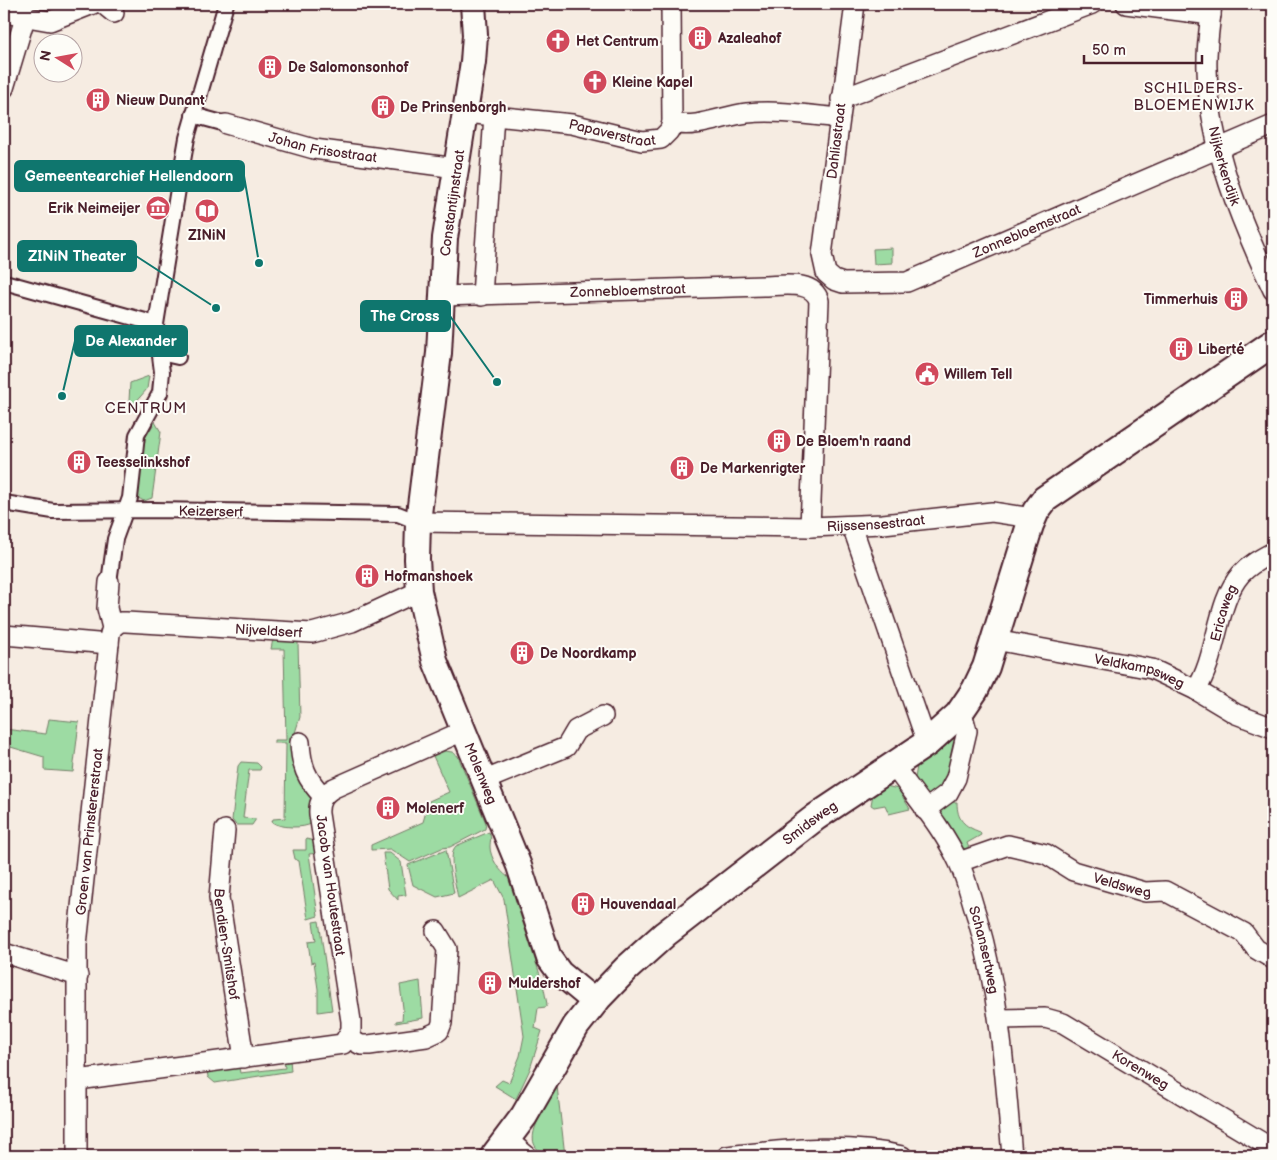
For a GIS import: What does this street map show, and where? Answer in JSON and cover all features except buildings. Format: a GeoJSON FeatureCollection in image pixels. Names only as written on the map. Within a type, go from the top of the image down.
{"type":"FeatureCollection","features":[{"type":"Feature","properties":{"kind":"main road"},"geometry":{"type":"LineString","coordinates":[[1032,518],[1045,499],[1273,343]]}},
{"type":"Feature","properties":{"kind":"main road","name":"Smidsweg"},"geometry":{"type":"LineString","coordinates":[[509,1151],[529,1108],[553,1038],[564,1018],[590,997],[617,960],[664,934],[816,817],[927,743],[958,715],[981,680],[1032,518]]}},
{"type":"Feature","properties":{"kind":"street"},"geometry":{"type":"LineString","coordinates":[[4,13],[23,11],[50,21],[93,4]]}},
{"type":"Feature","properties":{"kind":"street","name":"Groen van Prinstererstraat"},"geometry":{"type":"LineString","coordinates":[[77,1156],[77,945],[111,636],[107,608],[109,582],[115,539],[130,498],[136,435],[160,393],[162,372],[156,324],[187,138],[226,4]]}},
{"type":"Feature","properties":{"kind":"street","name":"Constantijnstraat"},"geometry":{"type":"LineString","coordinates":[[418,522],[439,353],[445,238],[474,47],[473,4]]}},
{"type":"Feature","properties":{"kind":"street"},"geometry":{"type":"LineString","coordinates":[[671,4],[672,123]]}},
{"type":"Feature","properties":{"kind":"street","name":"Dahliastraat"},"geometry":{"type":"LineString","coordinates":[[830,277],[823,266],[822,254],[855,4]]}},
{"type":"Feature","properties":{"kind":"street"},"geometry":{"type":"LineString","coordinates":[[841,99],[1092,4]]}},
{"type":"Feature","properties":{"kind":"street"},"geometry":{"type":"LineString","coordinates":[[1126,4],[1211,9]]}},
{"type":"Feature","properties":{"kind":"street","name":"Nijkerkendijk"},"geometry":{"type":"LineString","coordinates":[[1211,9],[1206,67],[1211,112],[1242,222],[1273,290]]}},
{"type":"Feature","properties":{"kind":"street"},"geometry":{"type":"LineString","coordinates":[[4,88],[23,11]]}},
{"type":"Feature","properties":{"kind":"street","name":"Papaverstraat"},"geometry":{"type":"LineString","coordinates":[[465,113],[572,124],[642,141],[661,139],[669,131],[672,123],[690,126],[718,118],[760,112],[839,118]]}},
{"type":"Feature","properties":{"kind":"street","name":"Johan Frisostraat"},"geometry":{"type":"LineString","coordinates":[[193,115],[314,149],[456,168]]}},
{"type":"Feature","properties":{"kind":"street"},"geometry":{"type":"LineString","coordinates":[[482,296],[494,115]]}},
{"type":"Feature","properties":{"kind":"street","name":"Zonnebloemstraat"},"geometry":{"type":"LineString","coordinates":[[830,277],[844,283],[907,282],[1273,124]]}},
{"type":"Feature","properties":{"kind":"street"},"geometry":{"type":"LineString","coordinates":[[4,285],[8,283],[156,324]]}},
{"type":"Feature","properties":{"kind":"street","name":"Zonnebloemstraat"},"geometry":{"type":"LineString","coordinates":[[442,296],[763,286],[802,286],[817,294],[810,527]]}},
{"type":"Feature","properties":{"kind":"street"},"geometry":{"type":"LineString","coordinates":[[160,353],[178,357]]}},
{"type":"Feature","properties":{"kind":"street","name":"Keizerserf"},"geometry":{"type":"LineString","coordinates":[[4,503],[52,511],[398,514],[418,522]]}},
{"type":"Feature","properties":{"kind":"street","name":"Rijssensestraat"},"geometry":{"type":"LineString","coordinates":[[418,522],[810,527],[852,526],[992,512],[1032,518]]}},
{"type":"Feature","properties":{"kind":"street","name":"Molenweg"},"geometry":{"type":"LineString","coordinates":[[418,522],[417,559],[420,591],[435,661],[482,781],[519,866],[549,958],[560,973],[590,997]]}},
{"type":"Feature","properties":{"kind":"street"},"geometry":{"type":"LineString","coordinates":[[852,526],[927,743]]}},
{"type":"Feature","properties":{"kind":"street","name":"Ericaweg"},"geometry":{"type":"LineString","coordinates":[[1196,690],[1207,668],[1228,599],[1236,580],[1254,562],[1273,552]]}},
{"type":"Feature","properties":{"kind":"street","name":"Nijveldserf"},"geometry":{"type":"LineString","coordinates":[[4,635],[111,636],[126,622],[301,634],[312,633],[352,622],[420,591]]}},
{"type":"Feature","properties":{"kind":"street","name":"Veldkampsweg"},"geometry":{"type":"LineString","coordinates":[[995,640],[1145,668],[1166,675],[1196,690],[1236,714],[1273,728]]}},
{"type":"Feature","properties":{"kind":"street"},"geometry":{"type":"LineString","coordinates":[[924,810],[948,793],[956,778],[967,731],[964,720],[958,715]]}},
{"type":"Feature","properties":{"kind":"street"},"geometry":{"type":"LineString","coordinates":[[482,781],[566,747],[576,730],[603,716]]}},
{"type":"Feature","properties":{"kind":"street","name":"Jacob van Houtestraat"},"geometry":{"type":"LineString","coordinates":[[348,1038],[352,1030],[351,1021],[319,814],[323,796],[334,788],[463,731]]}},
{"type":"Feature","properties":{"kind":"street"},"geometry":{"type":"LineString","coordinates":[[300,742],[301,758],[306,776],[323,796]]}},
{"type":"Feature","properties":{"kind":"street","name":"Schansertweg"},"geometry":{"type":"LineString","coordinates":[[894,765],[959,862],[988,958],[1000,1019],[1012,1156]]}},
{"type":"Feature","properties":{"kind":"street","name":"Bendien-Smitshof"},"geometry":{"type":"LineString","coordinates":[[225,830],[219,898],[244,1058]]}},
{"type":"Feature","properties":{"kind":"street","name":"Veldsweg"},"geometry":{"type":"LineString","coordinates":[[959,862],[1008,845],[1046,854],[1073,871],[1145,892],[1165,891],[1244,933],[1256,949],[1273,959]]}},
{"type":"Feature","properties":{"kind":"street"},"geometry":{"type":"LineString","coordinates":[[78,1080],[334,1046],[343,1044],[348,1038],[361,1045],[368,1046],[426,1037],[439,1031],[442,1023],[447,949],[436,931]]}},
{"type":"Feature","properties":{"kind":"street"},"geometry":{"type":"LineString","coordinates":[[4,953],[78,976]]}},
{"type":"Feature","properties":{"kind":"street","name":"Korenweg"},"geometry":{"type":"LineString","coordinates":[[1000,1019],[1046,1018],[1063,1024],[1273,1149]]}},
{"type":"Feature","properties":{"kind":"street"},"geometry":{"type":"LineString","coordinates":[[727,1156],[799,1149],[902,1156]]}},
{"type":"Feature","properties":{"kind":"green space"},"geometry":{"type":"Polygon","coordinates":[[[892,248],[892,263],[874,264],[873,249],[892,248]]]}},
{"type":"Feature","properties":{"kind":"green space"},"geometry":{"type":"Polygon","coordinates":[[[149,376],[147,389],[134,404],[134,409],[129,401],[130,383],[149,376]]]}},
{"type":"Feature","properties":{"kind":"green space"},"geometry":{"type":"Polygon","coordinates":[[[155,422],[161,432],[152,498],[144,501],[136,497],[143,441],[155,422]]]}},
{"type":"Feature","properties":{"kind":"green space"},"geometry":{"type":"Polygon","coordinates":[[[273,639],[295,640],[298,643],[300,717],[294,736],[313,794],[312,823],[298,827],[286,827],[272,822],[273,819],[285,818],[286,743],[274,743],[274,740],[286,740],[284,649],[271,649],[273,639]]]}},
{"type":"Feature","properties":{"kind":"green space"},"geometry":{"type":"Polygon","coordinates":[[[49,719],[79,722],[73,772],[44,770],[44,757],[4,745],[4,729],[46,734],[49,719]]]}},
{"type":"Feature","properties":{"kind":"green space"},"geometry":{"type":"Polygon","coordinates":[[[957,735],[947,776],[931,802],[915,778],[917,766],[937,753],[957,735]]]}},
{"type":"Feature","properties":{"kind":"green space"},"geometry":{"type":"Polygon","coordinates":[[[445,751],[452,752],[458,756],[486,823],[485,829],[450,847],[442,848],[410,862],[390,849],[371,850],[371,845],[423,822],[429,801],[449,792],[433,756],[445,751]]]}},
{"type":"Feature","properties":{"kind":"green space"},"geometry":{"type":"Polygon","coordinates":[[[241,762],[257,763],[261,767],[260,770],[249,770],[243,818],[256,819],[252,825],[236,825],[232,820],[238,766],[241,762]]]}},
{"type":"Feature","properties":{"kind":"green space"},"geometry":{"type":"Polygon","coordinates":[[[886,786],[898,789],[910,809],[889,814],[885,805],[874,807],[871,805],[873,794],[886,786]]]}},
{"type":"Feature","properties":{"kind":"green space"},"geometry":{"type":"Polygon","coordinates":[[[957,802],[958,813],[962,822],[980,832],[981,835],[967,843],[970,851],[961,848],[936,808],[942,803],[957,802]]]}},
{"type":"Feature","properties":{"kind":"green space"},"geometry":{"type":"Polygon","coordinates":[[[489,832],[493,859],[498,868],[508,877],[543,984],[547,1004],[546,1007],[538,1008],[535,1028],[542,1031],[530,1069],[516,1099],[495,1086],[502,1080],[509,1083],[520,1056],[524,1036],[504,899],[494,880],[458,898],[452,863],[453,850],[456,846],[489,832]]]}},
{"type":"Feature","properties":{"kind":"green space"},"geometry":{"type":"Polygon","coordinates":[[[306,839],[315,841],[320,853],[309,854],[318,916],[308,919],[299,861],[295,859],[293,850],[306,850],[306,839]]]}},
{"type":"Feature","properties":{"kind":"green space"},"geometry":{"type":"Polygon","coordinates":[[[446,850],[454,893],[437,897],[413,885],[408,865],[446,850]]]}},
{"type":"Feature","properties":{"kind":"green space"},"geometry":{"type":"Polygon","coordinates":[[[383,853],[390,853],[401,862],[406,895],[398,896],[398,900],[388,889],[383,853]]]}},
{"type":"Feature","properties":{"kind":"green space"},"geometry":{"type":"Polygon","coordinates":[[[319,921],[332,1010],[318,1012],[318,989],[314,962],[311,963],[308,942],[316,941],[313,922],[319,921]]]}},
{"type":"Feature","properties":{"kind":"green space"},"geometry":{"type":"Polygon","coordinates":[[[420,981],[423,1018],[396,1023],[396,1021],[402,1020],[403,1008],[400,985],[420,981]]]}},
{"type":"Feature","properties":{"kind":"green space"},"geometry":{"type":"Polygon","coordinates":[[[283,1055],[290,1059],[291,1071],[215,1083],[208,1077],[207,1071],[238,1062],[240,1073],[285,1068],[283,1055]]]}},
{"type":"Feature","properties":{"kind":"green space"},"geometry":{"type":"Polygon","coordinates":[[[557,1086],[565,1156],[548,1154],[538,1149],[533,1141],[538,1120],[557,1086]]]}},
{"type":"Feature","properties":{"kind":"place","name":"Azaleahof"},"geometry":{"type":"Point","coordinates":[700,38]}},
{"type":"Feature","properties":{"kind":"place","name":"Het Centrum"},"geometry":{"type":"Point","coordinates":[558,41]}},
{"type":"Feature","properties":{"kind":"place","name":"De Salomonsonhof"},"geometry":{"type":"Point","coordinates":[270,67]}},
{"type":"Feature","properties":{"kind":"place","name":"Kleine Kapel"},"geometry":{"type":"Point","coordinates":[595,82]}},
{"type":"Feature","properties":{"kind":"place","name":"Nieuw Dunant"},"geometry":{"type":"Point","coordinates":[98,100]}},
{"type":"Feature","properties":{"kind":"place","name":"De Prinsenborgh"},"geometry":{"type":"Point","coordinates":[383,107]}},
{"type":"Feature","properties":{"kind":"place","name":"Erik Neimeijer"},"geometry":{"type":"Point","coordinates":[158,208]}},
{"type":"Feature","properties":{"kind":"place","name":"ZINiN"},"geometry":{"type":"Point","coordinates":[207,211]}},
{"type":"Feature","properties":{"kind":"place","name":"Gemeentearchief Hellendoorn"},"geometry":{"type":"Point","coordinates":[259,263]}},
{"type":"Feature","properties":{"kind":"place","name":"Timmerhuis"},"geometry":{"type":"Point","coordinates":[1236,299]}},
{"type":"Feature","properties":{"kind":"place","name":"ZINiN Theater"},"geometry":{"type":"Point","coordinates":[216,308]}},
{"type":"Feature","properties":{"kind":"place","name":"Liberté"},"geometry":{"type":"Point","coordinates":[1181,349]}},
{"type":"Feature","properties":{"kind":"place","name":"Willem Tell"},"geometry":{"type":"Point","coordinates":[927,374]}},
{"type":"Feature","properties":{"kind":"place","name":"The Cross"},"geometry":{"type":"Point","coordinates":[497,382]}},
{"type":"Feature","properties":{"kind":"place","name":"De Alexander"},"geometry":{"type":"Point","coordinates":[62,396]}},
{"type":"Feature","properties":{"kind":"place","name":"De Bloem'n raand"},"geometry":{"type":"Point","coordinates":[779,441]}},
{"type":"Feature","properties":{"kind":"place","name":"Teesselinkshof"},"geometry":{"type":"Point","coordinates":[79,462]}},
{"type":"Feature","properties":{"kind":"place","name":"De Markenrigter"},"geometry":{"type":"Point","coordinates":[682,468]}},
{"type":"Feature","properties":{"kind":"place","name":"Hofmanshoek"},"geometry":{"type":"Point","coordinates":[367,576]}},
{"type":"Feature","properties":{"kind":"place","name":"De Noordkamp"},"geometry":{"type":"Point","coordinates":[522,653]}},
{"type":"Feature","properties":{"kind":"place","name":"Molenerf"},"geometry":{"type":"Point","coordinates":[388,808]}},
{"type":"Feature","properties":{"kind":"place","name":"Houvendaal"},"geometry":{"type":"Point","coordinates":[583,904]}},
{"type":"Feature","properties":{"kind":"place","name":"Muldershof"},"geometry":{"type":"Point","coordinates":[490,983]}},
{"type":"Feature","properties":{"kind":"district","name":"SCHILDERS- BLOEMENWIJK"},"geometry":{"type":"Point","coordinates":[1194,96]}},
{"type":"Feature","properties":{"kind":"district","name":"CENTRUM"},"geometry":{"type":"Point","coordinates":[146,408]}}]}
